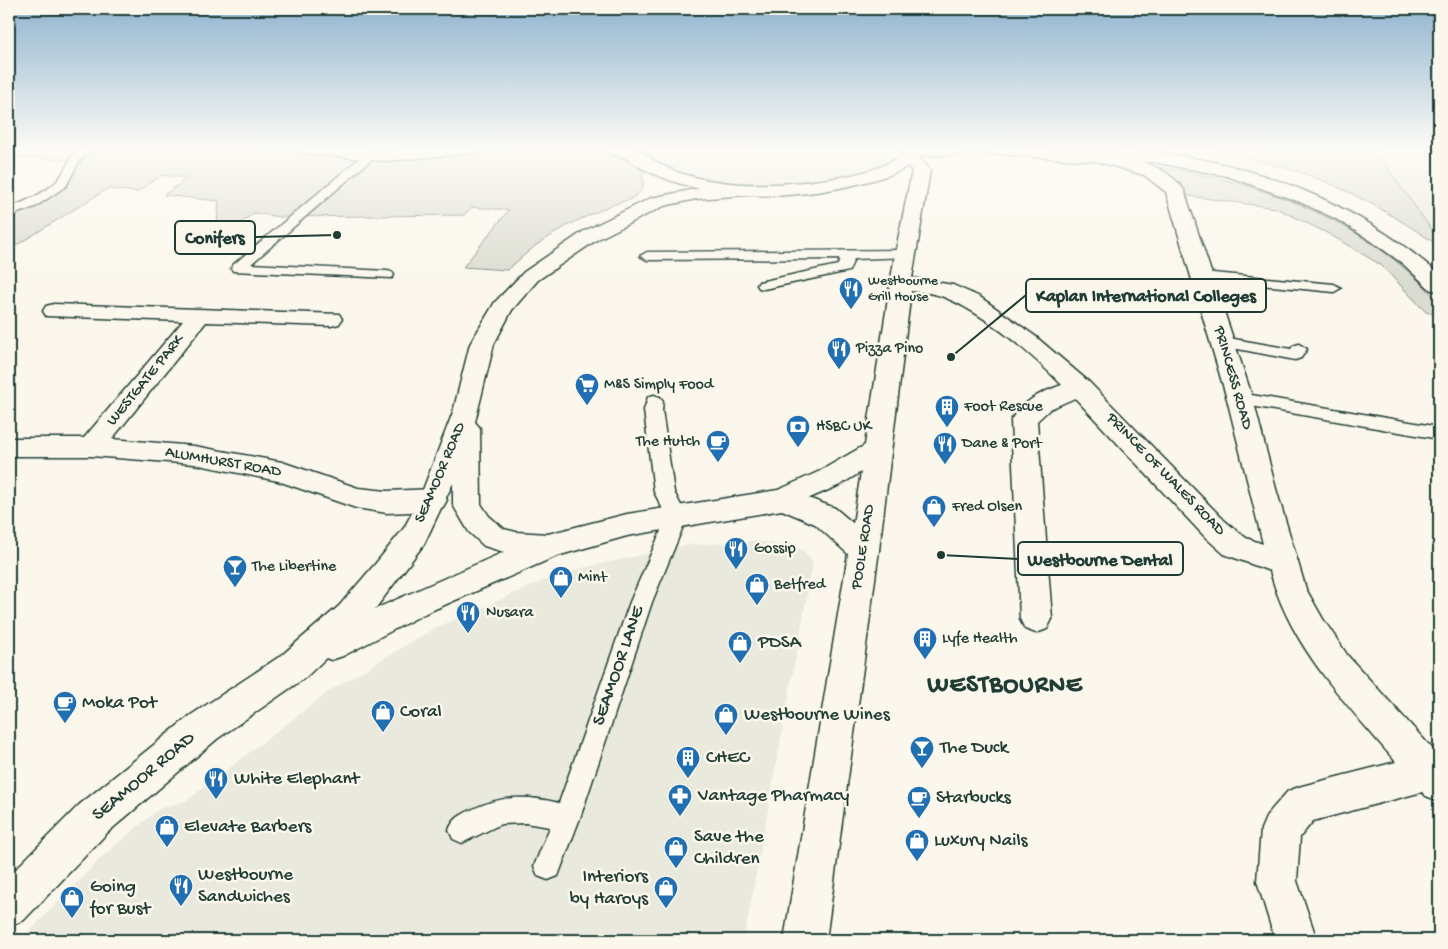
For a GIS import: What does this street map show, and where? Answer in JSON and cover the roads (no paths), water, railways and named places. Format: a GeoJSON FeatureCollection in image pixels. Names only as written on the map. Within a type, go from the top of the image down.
{"type":"FeatureCollection","features":[{"type":"Feature","properties":{"kind":"main road"},"geometry":{"type":"LineString","coordinates":[[658,202],[662,192]]}},
{"type":"Feature","properties":{"kind":"main road","name":"SEAMOOR ROAD"},"geometry":{"type":"LineString","coordinates":[[294,666],[350,616],[414,536],[433,500],[466,412],[482,344],[512,296],[531,276],[570,248],[658,202],[696,194],[721,192]]}},
{"type":"Feature","properties":{"kind":"main road","name":"POOLE ROAD"},"geometry":{"type":"LineString","coordinates":[[805,940],[864,550],[905,254],[918,192]]}},
{"type":"Feature","properties":{"kind":"main road","name":"PRINCESS ROAD"},"geometry":{"type":"LineString","coordinates":[[1177,192],[1240,399],[1262,489],[1284,564]]}},
{"type":"Feature","properties":{"kind":"main road"},"geometry":{"type":"LineString","coordinates":[[1289,192],[1316,202],[1345,216],[1399,249],[1439,285]]}},
{"type":"Feature","properties":{"kind":"main road","name":"PRINCE OF WALES ROAD"},"geometry":{"type":"LineString","coordinates":[[902,283],[945,290],[972,302],[1027,341],[1080,388],[1214,529],[1235,546],[1284,564]]}},
{"type":"Feature","properties":{"kind":"main road","name":"WESTGATE PARK"},"geometry":{"type":"LineString","coordinates":[[54,311],[331,319]]}},
{"type":"Feature","properties":{"kind":"main road","name":"WESTGATE PARK"},"geometry":{"type":"LineString","coordinates":[[91,448],[200,315]]}},
{"type":"Feature","properties":{"kind":"main road"},"geometry":{"type":"LineString","coordinates":[[1036,619],[1024,420],[1030,411],[1060,394],[1080,388]]}},
{"type":"Feature","properties":{"kind":"main road","name":"SEAMOOR ROAD"},"geometry":{"type":"LineString","coordinates":[[466,412],[467,505],[479,524],[494,538],[516,544],[549,546]]}},
{"type":"Feature","properties":{"kind":"main road","name":"ALUMHURST ROAD"},"geometry":{"type":"LineString","coordinates":[[9,447],[91,448],[194,455],[233,461],[282,472],[364,499],[387,502],[433,500]]}},
{"type":"Feature","properties":{"kind":"main road","name":"SEAMOOR ROAD"},"geometry":{"type":"LineString","coordinates":[[9,905],[93,819],[204,727],[294,666],[407,608],[549,546],[627,525],[784,499],[830,478],[878,450]]}},
{"type":"Feature","properties":{"kind":"main road"},"geometry":{"type":"LineString","coordinates":[[784,499],[825,516],[864,550]]}},
{"type":"Feature","properties":{"kind":"main road"},"geometry":{"type":"LineString","coordinates":[[1284,564],[1291,591],[1310,629],[1336,667],[1434,778],[1302,805],[1281,829],[1277,881],[1296,940]]}},
{"type":"Feature","properties":{"kind":"lane"},"geometry":{"type":"LineString","coordinates":[[9,212],[31,204],[49,192]]}},
{"type":"Feature","properties":{"kind":"lane"},"geometry":{"type":"LineString","coordinates":[[326,192],[238,268],[388,276]]}},
{"type":"Feature","properties":{"kind":"lane"},"geometry":{"type":"LineString","coordinates":[[764,286],[844,268],[849,254]]}},
{"type":"Feature","properties":{"kind":"lane"},"geometry":{"type":"LineString","coordinates":[[647,256],[905,254]]}},
{"type":"Feature","properties":{"kind":"lane"},"geometry":{"type":"LineString","coordinates":[[1202,276],[1334,288]]}},
{"type":"Feature","properties":{"kind":"lane"},"geometry":{"type":"LineString","coordinates":[[1223,342],[1295,355],[1300,349]]}},
{"type":"Feature","properties":{"kind":"lane"},"geometry":{"type":"LineString","coordinates":[[1240,399],[1439,432]]}},
{"type":"Feature","properties":{"kind":"lane"},"geometry":{"type":"LineString","coordinates":[[654,401],[653,410],[664,492],[677,517]]}},
{"type":"Feature","properties":{"kind":"lane","name":"SEAMOOR LANE"},"geometry":{"type":"LineString","coordinates":[[548,866],[567,818],[641,602],[677,517]]}},
{"type":"Feature","properties":{"kind":"lane"},"geometry":{"type":"LineString","coordinates":[[462,830],[481,817],[515,808],[534,809],[567,818]]}},
{"type":"Feature","properties":{"kind":"place","name":"Conifers"},"geometry":{"type":"Point","coordinates":[337,235]}},
{"type":"Feature","properties":{"kind":"place","name":"Westbourne Grill House"},"geometry":{"type":"Point","coordinates":[851,310]}},
{"type":"Feature","properties":{"kind":"place","name":"Kaplan International Colleges"},"geometry":{"type":"Point","coordinates":[951,357]}},
{"type":"Feature","properties":{"kind":"place","name":"Pizza Pino"},"geometry":{"type":"Point","coordinates":[839,370]}},
{"type":"Feature","properties":{"kind":"place","name":"M&S Simply Food"},"geometry":{"type":"Point","coordinates":[587,406]}},
{"type":"Feature","properties":{"kind":"place","name":"Foot Rescue"},"geometry":{"type":"Point","coordinates":[947,428]}},
{"type":"Feature","properties":{"kind":"place","name":"HSBC UK"},"geometry":{"type":"Point","coordinates":[798,448]}},
{"type":"Feature","properties":{"kind":"place","name":"The Hutch"},"geometry":{"type":"Point","coordinates":[718,463]}},
{"type":"Feature","properties":{"kind":"place","name":"Dane & Port"},"geometry":{"type":"Point","coordinates":[945,465]}},
{"type":"Feature","properties":{"kind":"place","name":"Fred Olsen"},"geometry":{"type":"Point","coordinates":[934,528]}},
{"type":"Feature","properties":{"kind":"place","name":"Westbourne Dental"},"geometry":{"type":"Point","coordinates":[941,555]}},
{"type":"Feature","properties":{"kind":"place","name":"Gossip"},"geometry":{"type":"Point","coordinates":[736,570]}},
{"type":"Feature","properties":{"kind":"place","name":"The Libertine"},"geometry":{"type":"Point","coordinates":[235,588]}},
{"type":"Feature","properties":{"kind":"place","name":"Mint"},"geometry":{"type":"Point","coordinates":[561,599]}},
{"type":"Feature","properties":{"kind":"place","name":"Betfred"},"geometry":{"type":"Point","coordinates":[757,606]}},
{"type":"Feature","properties":{"kind":"place","name":"Nusara"},"geometry":{"type":"Point","coordinates":[468,634]}},
{"type":"Feature","properties":{"kind":"place","name":"Lyfe Health"},"geometry":{"type":"Point","coordinates":[925,660]}},
{"type":"Feature","properties":{"kind":"place","name":"PDSA"},"geometry":{"type":"Point","coordinates":[740,664]}},
{"type":"Feature","properties":{"kind":"place","name":"Moka Pot"},"geometry":{"type":"Point","coordinates":[65,724]}},
{"type":"Feature","properties":{"kind":"place","name":"Coral"},"geometry":{"type":"Point","coordinates":[383,733]}},
{"type":"Feature","properties":{"kind":"place","name":"Westbourne Wines"},"geometry":{"type":"Point","coordinates":[726,736]}},
{"type":"Feature","properties":{"kind":"place","name":"The Duck"},"geometry":{"type":"Point","coordinates":[922,769]}},
{"type":"Feature","properties":{"kind":"place","name":"CHEC"},"geometry":{"type":"Point","coordinates":[688,779]}},
{"type":"Feature","properties":{"kind":"place","name":"White Elephant"},"geometry":{"type":"Point","coordinates":[216,800]}},
{"type":"Feature","properties":{"kind":"place","name":"Vantage Pharmacy"},"geometry":{"type":"Point","coordinates":[680,817]}},
{"type":"Feature","properties":{"kind":"place","name":"Starbucks"},"geometry":{"type":"Point","coordinates":[919,819]}},
{"type":"Feature","properties":{"kind":"place","name":"Elevate Barbers"},"geometry":{"type":"Point","coordinates":[167,848]}},
{"type":"Feature","properties":{"kind":"place","name":"Luxury Nails"},"geometry":{"type":"Point","coordinates":[917,862]}},
{"type":"Feature","properties":{"kind":"place","name":"Save the Children"},"geometry":{"type":"Point","coordinates":[676,869]}},
{"type":"Feature","properties":{"kind":"place","name":"Westbourne Sandwiches"},"geometry":{"type":"Point","coordinates":[181,907]}},
{"type":"Feature","properties":{"kind":"place","name":"Interiors by Haroys"},"geometry":{"type":"Point","coordinates":[666,909]}},
{"type":"Feature","properties":{"kind":"place","name":"Going for Bust"},"geometry":{"type":"Point","coordinates":[72,919]}},
{"type":"Feature","properties":{"kind":"district","name":"WESTBOURNE"},"geometry":{"type":"Point","coordinates":[1005,686]}}]}
